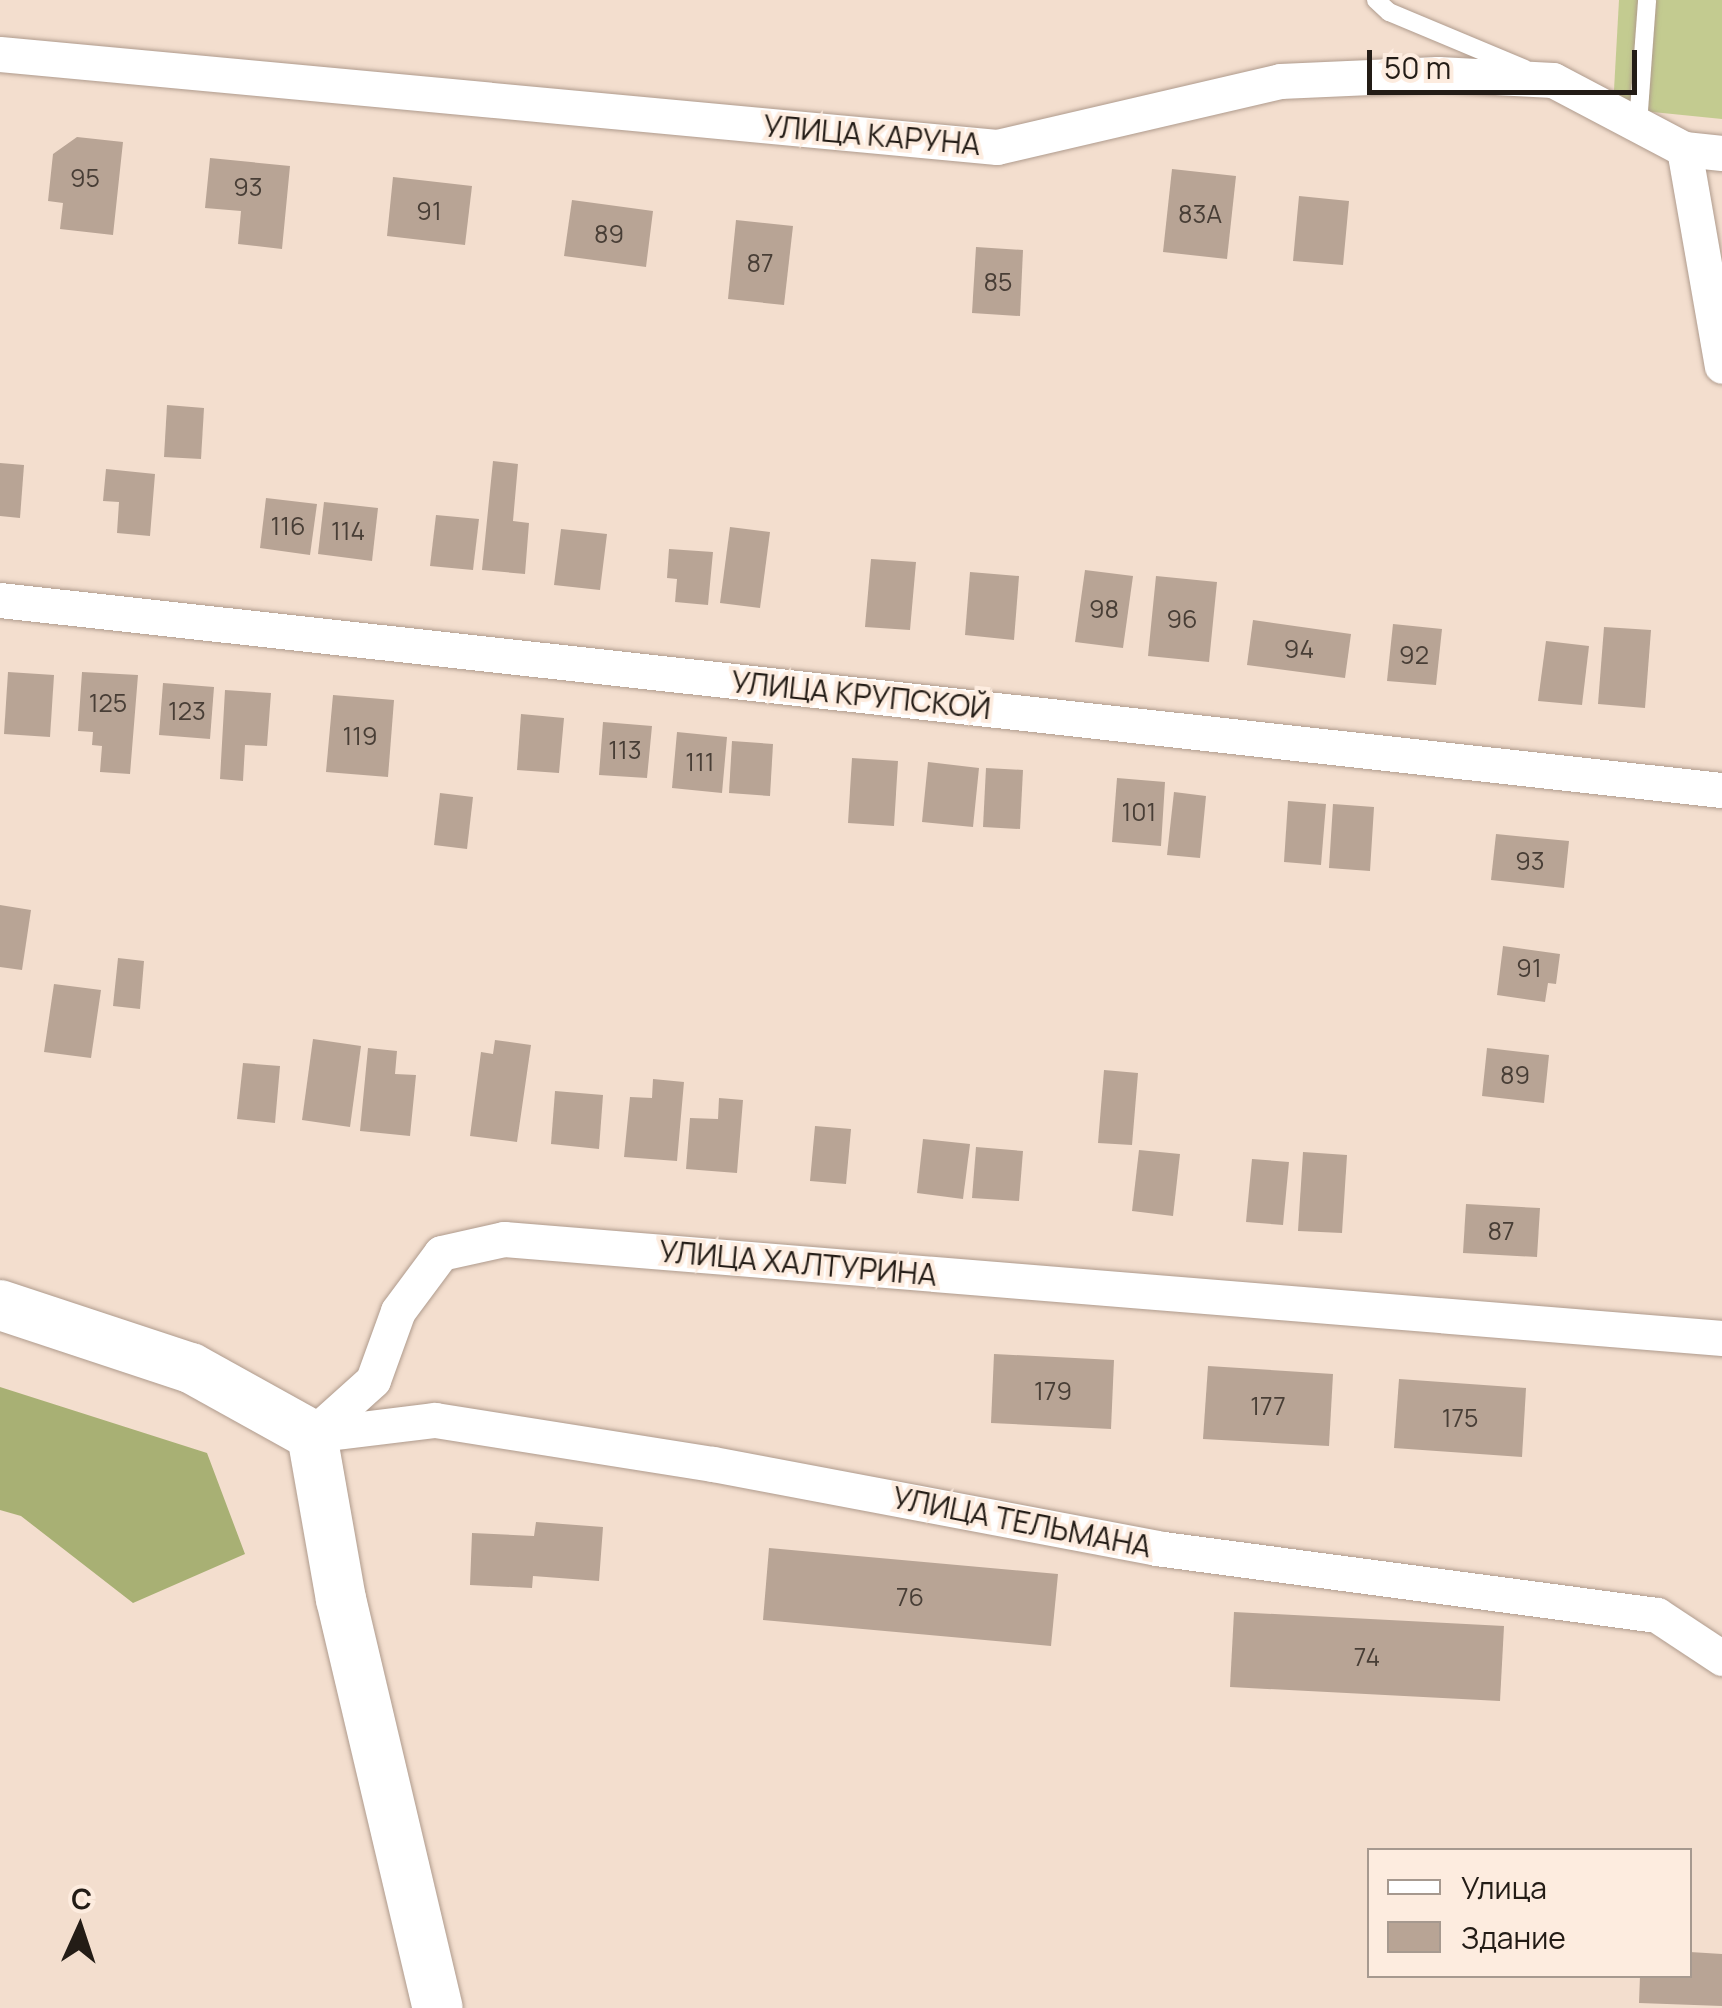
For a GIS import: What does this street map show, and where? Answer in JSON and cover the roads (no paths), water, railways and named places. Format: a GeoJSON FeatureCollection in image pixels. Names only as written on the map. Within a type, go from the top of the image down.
{"type":"FeatureCollection","features":[{"type":"Feature","properties":{"kind":"main road"},"geometry":{"type":"LineString","coordinates":[[0,1305],[192,1368],[312,1435],[341,1599],[438,2008]]}},
{"type":"Feature","properties":{"kind":"street","name":"УЛИЦА КАРУНА"},"geometry":{"type":"LineString","coordinates":[[0,54],[997,147],[1280,81],[1438,74],[1553,80],[1684,149],[1722,153]]}},
{"type":"Feature","properties":{"kind":"street"},"geometry":{"type":"LineString","coordinates":[[1684,149],[1722,366]]}},
{"type":"Feature","properties":{"kind":"street","name":"УЛИЦА КРУПСКОЙ"},"geometry":{"type":"LineString","coordinates":[[0,600],[1722,790]]}},
{"type":"Feature","properties":{"kind":"street","name":"УЛИЦА ХАЛТУРИНА"},"geometry":{"type":"LineString","coordinates":[[312,1435],[373,1380],[398,1311],[441,1253],[504,1238],[1722,1338]]}},
{"type":"Feature","properties":{"kind":"street","name":"УЛИЦА ТЕЛЬМАНА"},"geometry":{"type":"LineString","coordinates":[[312,1435],[435,1420],[694,1460],[1156,1548],[1657,1615],[1722,1658]]}},
{"type":"Feature","properties":{"kind":"lane"},"geometry":{"type":"LineString","coordinates":[[1376,0],[1390,12],[1553,80]]}},
{"type":"Feature","properties":{"kind":"lane"},"geometry":{"type":"LineString","coordinates":[[1638,124],[1647,0]]}}]}
